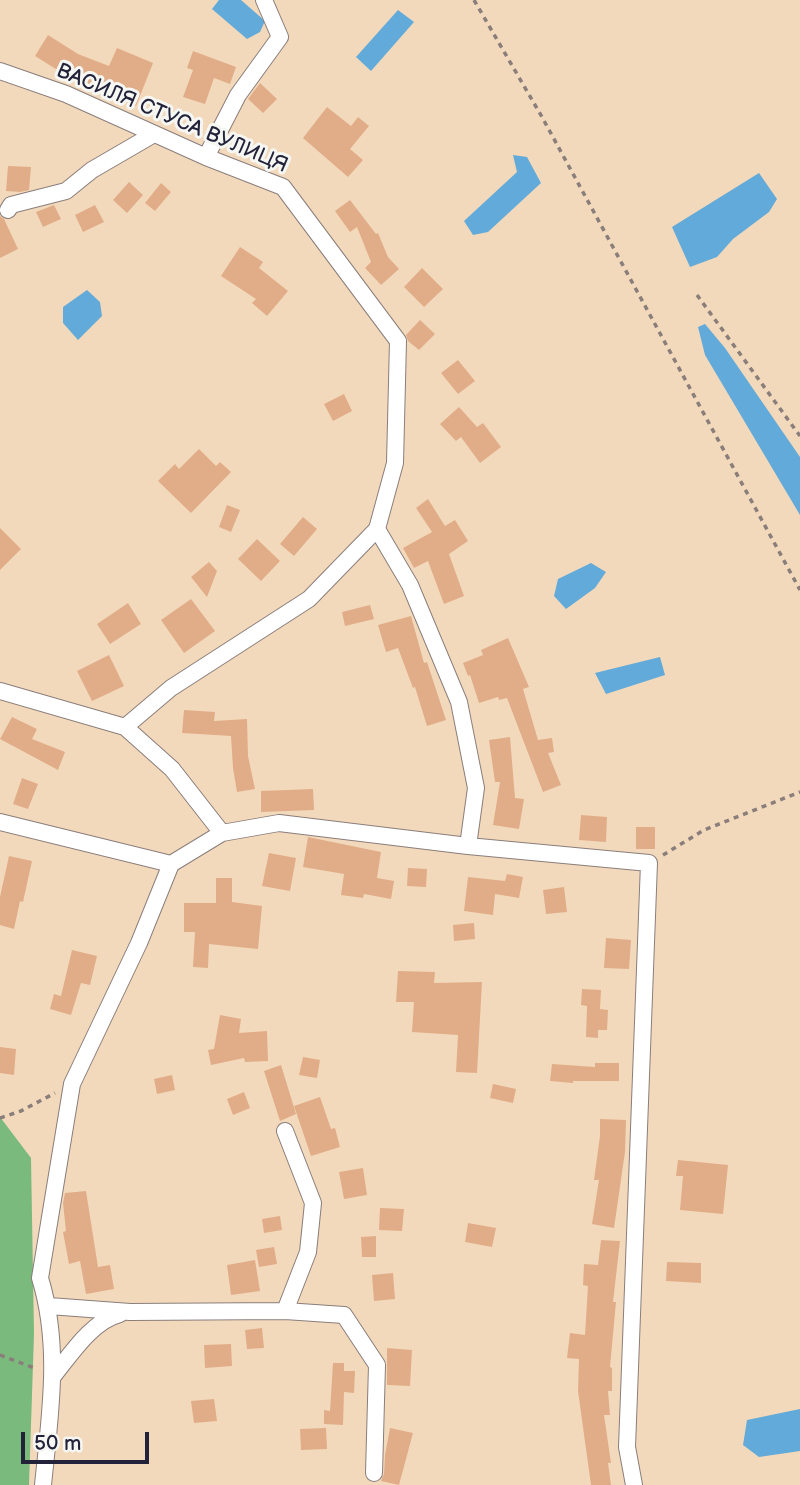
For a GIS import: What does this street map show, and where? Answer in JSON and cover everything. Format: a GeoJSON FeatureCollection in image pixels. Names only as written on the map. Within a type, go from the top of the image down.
{"type":"FeatureCollection","features":[{"type":"Feature","properties":{"kind":"street"},"geometry":{"type":"LineString","coordinates":[[206,157],[238,95],[280,37],[264,0]]}},
{"type":"Feature","properties":{"kind":"street","name":"ВАСИЛЯ СТУСА ВУЛИЦЯ"},"geometry":{"type":"LineString","coordinates":[[0,71],[66,94],[206,157],[284,187],[398,341],[395,463],[377,529]]}},
{"type":"Feature","properties":{"kind":"street"},"geometry":{"type":"LineString","coordinates":[[8,210],[11,205],[66,191],[92,170],[154,134]]}},
{"type":"Feature","properties":{"kind":"street"},"geometry":{"type":"LineString","coordinates":[[125,727],[171,688],[309,599],[377,529],[410,584],[459,702],[476,788],[468,846]]}},
{"type":"Feature","properties":{"kind":"street"},"geometry":{"type":"LineString","coordinates":[[0,691],[125,727],[172,769],[222,833]]}},
{"type":"Feature","properties":{"kind":"street"},"geometry":{"type":"LineString","coordinates":[[0,822],[171,863]]}},
{"type":"Feature","properties":{"kind":"street"},"geometry":{"type":"LineString","coordinates":[[43,1485],[54,1375],[49,1306],[40,1278],[72,1084],[139,943],[171,863],[222,833],[279,823],[468,846],[649,863],[627,1447],[634,1485]]}},
{"type":"Feature","properties":{"kind":"street"},"geometry":{"type":"LineString","coordinates":[[285,1131],[313,1203],[308,1252],[285,1311]]}},
{"type":"Feature","properties":{"kind":"street"},"geometry":{"type":"LineString","coordinates":[[49,1306],[130,1312],[285,1311],[344,1315],[377,1364],[374,1473]]}},
{"type":"Feature","properties":{"kind":"street"},"geometry":{"type":"LineString","coordinates":[[54,1375],[107,1317],[130,1312]]}},
{"type":"Feature","properties":{"kind":"path"},"geometry":{"type":"LineString","coordinates":[[474,0],[800,590]]}},
{"type":"Feature","properties":{"kind":"path"},"geometry":{"type":"LineString","coordinates":[[696,295],[800,436]]}},
{"type":"Feature","properties":{"kind":"path"},"geometry":{"type":"LineString","coordinates":[[649,863],[704,830],[800,792]]}},
{"type":"Feature","properties":{"kind":"path"},"geometry":{"type":"LineString","coordinates":[[0,1118],[21,1111],[72,1084]]}},
{"type":"Feature","properties":{"kind":"path"},"geometry":{"type":"LineString","coordinates":[[0,1355],[54,1375]]}},
{"type":"Feature","properties":{"kind":"green space"},"geometry":{"type":"Polygon","coordinates":[[[0,1117],[31,1158],[34,1334],[29,1485],[0,1485],[0,1117]]]}},
{"type":"Feature","properties":{"kind":"water"},"geometry":{"type":"Polygon","coordinates":[[[219,0],[241,0],[265,21],[260,32],[247,39],[212,9],[219,0]]]}},
{"type":"Feature","properties":{"kind":"water"},"geometry":{"type":"Polygon","coordinates":[[[398,10],[414,22],[371,71],[356,57],[398,10]]]}},
{"type":"Feature","properties":{"kind":"water"},"geometry":{"type":"Polygon","coordinates":[[[513,155],[527,157],[541,183],[488,232],[473,235],[464,221],[517,172],[513,155]]]}},
{"type":"Feature","properties":{"kind":"water"},"geometry":{"type":"Polygon","coordinates":[[[759,173],[777,199],[769,212],[733,239],[717,257],[690,267],[672,227],[759,173]]]}},
{"type":"Feature","properties":{"kind":"water"},"geometry":{"type":"Polygon","coordinates":[[[87,290],[100,302],[102,316],[78,340],[63,323],[63,307],[87,290]]]}},
{"type":"Feature","properties":{"kind":"water"},"geometry":{"type":"Polygon","coordinates":[[[705,324],[725,348],[800,457],[800,515],[705,355],[698,327],[705,324]]]}},
{"type":"Feature","properties":{"kind":"water"},"geometry":{"type":"Polygon","coordinates":[[[591,563],[606,572],[595,588],[566,609],[554,596],[558,579],[591,563]]]}},
{"type":"Feature","properties":{"kind":"water"},"geometry":{"type":"Polygon","coordinates":[[[660,657],[665,675],[606,694],[595,673],[660,657]]]}},
{"type":"Feature","properties":{"kind":"water"},"geometry":{"type":"Polygon","coordinates":[[[800,1409],[800,1451],[759,1457],[743,1445],[747,1420],[800,1409]]]}},
{"type":"Feature","properties":{"kind":"building"},"geometry":{"type":"Polygon","coordinates":[[[48,35],[78,54],[109,66],[117,48],[153,63],[136,106],[66,79],[67,76],[35,56],[48,35]]]}},
{"type":"Feature","properties":{"kind":"building"},"geometry":{"type":"Polygon","coordinates":[[[193,51],[236,67],[230,84],[214,78],[205,104],[183,97],[193,70],[187,68],[193,51]]]}},
{"type":"Feature","properties":{"kind":"building"},"geometry":{"type":"Polygon","coordinates":[[[260,83],[277,99],[263,113],[248,99],[260,83]]]}},
{"type":"Feature","properties":{"kind":"building"},"geometry":{"type":"Polygon","coordinates":[[[327,107],[351,126],[358,117],[369,126],[350,149],[363,160],[348,177],[303,138],[327,107]]]}},
{"type":"Feature","properties":{"kind":"building"},"geometry":{"type":"Polygon","coordinates":[[[8,166],[31,167],[29,190],[6,191],[8,166]]]}},
{"type":"Feature","properties":{"kind":"building"},"geometry":{"type":"Polygon","coordinates":[[[129,182],[143,195],[127,213],[113,200],[129,182]]]}},
{"type":"Feature","properties":{"kind":"building"},"geometry":{"type":"Polygon","coordinates":[[[161,183],[171,192],[155,211],[145,203],[161,183]]]}},
{"type":"Feature","properties":{"kind":"building"},"geometry":{"type":"Polygon","coordinates":[[[350,200],[376,234],[378,233],[388,257],[399,269],[381,285],[365,268],[371,262],[357,227],[350,232],[335,211],[350,200]]]}},
{"type":"Feature","properties":{"kind":"building"},"geometry":{"type":"Polygon","coordinates":[[[54,205],[61,219],[43,227],[36,212],[54,205]]]}},
{"type":"Feature","properties":{"kind":"building"},"geometry":{"type":"Polygon","coordinates":[[[95,205],[104,222],[83,232],[75,215],[95,205]]]}},
{"type":"Feature","properties":{"kind":"building"},"geometry":{"type":"Polygon","coordinates":[[[0,216],[18,249],[0,258],[0,216]]]}},
{"type":"Feature","properties":{"kind":"building"},"geometry":{"type":"Polygon","coordinates":[[[240,247],[263,262],[259,268],[288,291],[267,316],[252,303],[256,299],[221,276],[240,247]]]}},
{"type":"Feature","properties":{"kind":"building"},"geometry":{"type":"Polygon","coordinates":[[[422,268],[443,289],[424,307],[404,287],[422,268]]]}},
{"type":"Feature","properties":{"kind":"building"},"geometry":{"type":"Polygon","coordinates":[[[420,320],[435,334],[419,350],[408,341],[406,335],[420,320]]]}},
{"type":"Feature","properties":{"kind":"building"},"geometry":{"type":"Polygon","coordinates":[[[458,360],[475,381],[458,394],[441,373],[458,360]]]}},
{"type":"Feature","properties":{"kind":"building"},"geometry":{"type":"Polygon","coordinates":[[[344,394],[352,411],[333,421],[324,404],[344,394]]]}},
{"type":"Feature","properties":{"kind":"building"},"geometry":{"type":"Polygon","coordinates":[[[459,407],[477,427],[483,423],[501,447],[480,463],[461,437],[456,441],[440,424],[459,407]]]}},
{"type":"Feature","properties":{"kind":"building"},"geometry":{"type":"Polygon","coordinates":[[[199,449],[216,466],[220,462],[231,472],[191,513],[158,481],[175,464],[179,469],[199,449]]]}},
{"type":"Feature","properties":{"kind":"building"},"geometry":{"type":"Polygon","coordinates":[[[428,499],[445,526],[455,520],[468,541],[449,554],[464,596],[444,604],[428,561],[414,568],[403,548],[432,532],[416,508],[428,499]]]}},
{"type":"Feature","properties":{"kind":"building"},"geometry":{"type":"Polygon","coordinates":[[[227,505],[240,510],[231,532],[219,527],[227,505]]]}},
{"type":"Feature","properties":{"kind":"building"},"geometry":{"type":"Polygon","coordinates":[[[303,517],[317,529],[294,556],[280,544],[303,517]]]}},
{"type":"Feature","properties":{"kind":"building"},"geometry":{"type":"Polygon","coordinates":[[[0,528],[21,549],[0,570],[0,528]]]}},
{"type":"Feature","properties":{"kind":"building"},"geometry":{"type":"Polygon","coordinates":[[[257,539],[280,561],[261,581],[238,559],[257,539]]]}},
{"type":"Feature","properties":{"kind":"building"},"geometry":{"type":"Polygon","coordinates":[[[209,562],[217,571],[207,597],[191,577],[209,562]]]}},
{"type":"Feature","properties":{"kind":"building"},"geometry":{"type":"Polygon","coordinates":[[[191,599],[215,631],[184,653],[161,620],[191,599]]]}},
{"type":"Feature","properties":{"kind":"building"},"geometry":{"type":"Polygon","coordinates":[[[128,603],[141,624],[110,644],[97,624],[128,603]]]}},
{"type":"Feature","properties":{"kind":"building"},"geometry":{"type":"Polygon","coordinates":[[[370,605],[374,619],[345,626],[342,612],[370,605]]]}},
{"type":"Feature","properties":{"kind":"building"},"geometry":{"type":"Polygon","coordinates":[[[411,616],[424,663],[427,662],[446,720],[427,726],[415,687],[413,688],[398,648],[386,652],[378,625],[411,616]]]}},
{"type":"Feature","properties":{"kind":"building"},"geometry":{"type":"Polygon","coordinates":[[[508,638],[529,687],[523,689],[538,740],[552,738],[554,752],[548,753],[561,785],[543,792],[507,698],[499,700],[498,697],[479,703],[463,663],[483,655],[481,650],[508,638]]]}},
{"type":"Feature","properties":{"kind":"building"},"geometry":{"type":"Polygon","coordinates":[[[109,655],[124,686],[92,701],[77,671],[109,655]]]}},
{"type":"Feature","properties":{"kind":"building"},"geometry":{"type":"Polygon","coordinates":[[[184,710],[215,712],[214,721],[247,719],[248,756],[255,789],[237,792],[231,736],[182,733],[184,710]]]}},
{"type":"Feature","properties":{"kind":"building"},"geometry":{"type":"Polygon","coordinates":[[[12,717],[37,729],[32,739],[65,752],[58,770],[0,739],[12,717]]]}},
{"type":"Feature","properties":{"kind":"building"},"geometry":{"type":"Polygon","coordinates":[[[510,737],[515,798],[524,799],[519,829],[493,825],[500,782],[495,782],[489,740],[510,737]]]}},
{"type":"Feature","properties":{"kind":"building"},"geometry":{"type":"Polygon","coordinates":[[[22,778],[38,784],[28,809],[13,804],[22,778]]]}},
{"type":"Feature","properties":{"kind":"building"},"geometry":{"type":"Polygon","coordinates":[[[313,789],[314,810],[261,812],[261,791],[313,789]]]}},
{"type":"Feature","properties":{"kind":"building"},"geometry":{"type":"Polygon","coordinates":[[[581,815],[607,817],[606,842],[579,840],[581,815]]]}},
{"type":"Feature","properties":{"kind":"building"},"geometry":{"type":"Polygon","coordinates":[[[636,827],[655,827],[655,849],[636,849],[636,827]]]}},
{"type":"Feature","properties":{"kind":"building"},"geometry":{"type":"Polygon","coordinates":[[[308,837],[381,852],[377,878],[394,881],[391,899],[364,894],[363,898],[341,895],[344,874],[303,867],[308,837]]]}},
{"type":"Feature","properties":{"kind":"building"},"geometry":{"type":"Polygon","coordinates":[[[269,853],[296,858],[290,891],[262,886],[269,853]]]}},
{"type":"Feature","properties":{"kind":"building"},"geometry":{"type":"Polygon","coordinates":[[[9,856],[32,861],[14,929],[0,925],[0,897],[9,856]]]}},
{"type":"Feature","properties":{"kind":"building"},"geometry":{"type":"Polygon","coordinates":[[[408,868],[427,869],[426,887],[407,886],[408,868]]]}},
{"type":"Feature","properties":{"kind":"building"},"geometry":{"type":"Polygon","coordinates":[[[507,874],[523,877],[519,898],[495,894],[493,915],[464,911],[468,877],[505,881],[507,874]]]}},
{"type":"Feature","properties":{"kind":"building"},"geometry":{"type":"Polygon","coordinates":[[[216,878],[232,878],[232,902],[262,906],[258,949],[209,944],[208,968],[193,967],[195,932],[184,932],[184,903],[216,903],[216,878]]]}},
{"type":"Feature","properties":{"kind":"building"},"geometry":{"type":"Polygon","coordinates":[[[564,887],[567,912],[546,914],[543,890],[564,887]]]}},
{"type":"Feature","properties":{"kind":"building"},"geometry":{"type":"Polygon","coordinates":[[[474,923],[475,939],[454,941],[453,925],[474,923]]]}},
{"type":"Feature","properties":{"kind":"building"},"geometry":{"type":"Polygon","coordinates":[[[606,938],[631,940],[629,969],[604,968],[606,938]]]}},
{"type":"Feature","properties":{"kind":"building"},"geometry":{"type":"Polygon","coordinates":[[[72,950],[97,956],[90,985],[81,983],[71,1015],[50,1009],[54,994],[61,996],[72,950]]]}},
{"type":"Feature","properties":{"kind":"building"},"geometry":{"type":"Polygon","coordinates":[[[398,971],[435,972],[434,983],[482,982],[477,1073],[456,1072],[458,1035],[412,1032],[414,1002],[396,1002],[398,971]]]}},
{"type":"Feature","properties":{"kind":"building"},"geometry":{"type":"Polygon","coordinates":[[[582,989],[601,990],[600,1009],[608,1010],[607,1030],[598,1030],[598,1038],[586,1037],[587,1006],[581,1005],[582,989]]]}},
{"type":"Feature","properties":{"kind":"building"},"geometry":{"type":"Polygon","coordinates":[[[220,1015],[241,1019],[239,1033],[267,1031],[268,1061],[245,1062],[244,1058],[211,1065],[208,1050],[214,1049],[220,1015]]]}},
{"type":"Feature","properties":{"kind":"building"},"geometry":{"type":"Polygon","coordinates":[[[0,1047],[16,1049],[14,1075],[0,1073],[0,1047]]]}},
{"type":"Feature","properties":{"kind":"building"},"geometry":{"type":"Polygon","coordinates":[[[303,1057],[320,1060],[317,1078],[299,1075],[303,1057]]]}},
{"type":"Feature","properties":{"kind":"building"},"geometry":{"type":"Polygon","coordinates":[[[595,1063],[619,1063],[619,1081],[550,1081],[552,1064],[595,1067],[595,1063]]]}},
{"type":"Feature","properties":{"kind":"building"},"geometry":{"type":"Polygon","coordinates":[[[281,1065],[296,1114],[280,1121],[264,1071],[281,1065]]]}},
{"type":"Feature","properties":{"kind":"building"},"geometry":{"type":"Polygon","coordinates":[[[172,1075],[175,1090],[157,1094],[154,1079],[172,1075]]]}},
{"type":"Feature","properties":{"kind":"building"},"geometry":{"type":"Polygon","coordinates":[[[493,1084],[516,1089],[513,1103],[490,1098],[493,1084]]]}},
{"type":"Feature","properties":{"kind":"building"},"geometry":{"type":"Polygon","coordinates":[[[244,1092],[250,1108],[233,1115],[227,1099],[244,1092]]]}},
{"type":"Feature","properties":{"kind":"building"},"geometry":{"type":"Polygon","coordinates":[[[320,1097],[331,1129],[335,1128],[340,1147],[311,1156],[294,1106],[320,1097]]]}},
{"type":"Feature","properties":{"kind":"building"},"geometry":{"type":"Polygon","coordinates":[[[600,1119],[626,1120],[625,1152],[614,1228],[592,1224],[599,1180],[594,1180],[600,1119]]]}},
{"type":"Feature","properties":{"kind":"building"},"geometry":{"type":"Polygon","coordinates":[[[678,1160],[728,1165],[723,1214],[680,1210],[683,1176],[676,1176],[678,1160]]]}},
{"type":"Feature","properties":{"kind":"building"},"geometry":{"type":"Polygon","coordinates":[[[363,1168],[367,1195],[344,1199],[339,1172],[363,1168]]]}},
{"type":"Feature","properties":{"kind":"building"},"geometry":{"type":"Polygon","coordinates":[[[86,1191],[98,1267],[110,1265],[114,1289],[86,1294],[80,1261],[69,1264],[63,1232],[66,1231],[63,1203],[65,1193],[86,1191]]]}},
{"type":"Feature","properties":{"kind":"building"},"geometry":{"type":"Polygon","coordinates":[[[380,1208],[404,1209],[402,1231],[379,1230],[380,1208]]]}},
{"type":"Feature","properties":{"kind":"building"},"geometry":{"type":"Polygon","coordinates":[[[280,1216],[282,1230],[264,1233],[262,1219],[280,1216]]]}},
{"type":"Feature","properties":{"kind":"building"},"geometry":{"type":"Polygon","coordinates":[[[468,1223],[496,1228],[492,1247],[465,1242],[468,1223]]]}},
{"type":"Feature","properties":{"kind":"building"},"geometry":{"type":"Polygon","coordinates":[[[376,1236],[376,1257],[362,1257],[361,1237],[376,1236]]]}},
{"type":"Feature","properties":{"kind":"building"},"geometry":{"type":"Polygon","coordinates":[[[601,1240],[620,1241],[613,1302],[616,1302],[610,1367],[612,1391],[608,1391],[610,1415],[604,1415],[611,1463],[608,1463],[611,1485],[591,1485],[578,1391],[579,1359],[567,1358],[570,1333],[585,1335],[588,1286],[583,1285],[584,1264],[598,1265],[601,1240]]]}},
{"type":"Feature","properties":{"kind":"building"},"geometry":{"type":"Polygon","coordinates":[[[274,1247],[277,1264],[259,1267],[256,1250],[274,1247]]]}},
{"type":"Feature","properties":{"kind":"building"},"geometry":{"type":"Polygon","coordinates":[[[255,1260],[260,1291],[231,1295],[227,1265],[255,1260]]]}},
{"type":"Feature","properties":{"kind":"building"},"geometry":{"type":"Polygon","coordinates":[[[667,1262],[701,1263],[701,1283],[666,1281],[667,1262]]]}},
{"type":"Feature","properties":{"kind":"building"},"geometry":{"type":"Polygon","coordinates":[[[393,1273],[395,1299],[374,1301],[372,1275],[393,1273]]]}},
{"type":"Feature","properties":{"kind":"building"},"geometry":{"type":"Polygon","coordinates":[[[262,1328],[264,1348],[247,1349],[245,1330],[262,1328]]]}},
{"type":"Feature","properties":{"kind":"building"},"geometry":{"type":"Polygon","coordinates":[[[231,1344],[232,1366],[205,1368],[204,1345],[231,1344]]]}},
{"type":"Feature","properties":{"kind":"building"},"geometry":{"type":"Polygon","coordinates":[[[387,1348],[412,1350],[410,1386],[387,1385],[387,1348]]]}},
{"type":"Feature","properties":{"kind":"building"},"geometry":{"type":"Polygon","coordinates":[[[333,1363],[344,1363],[344,1371],[355,1371],[354,1393],[344,1392],[343,1425],[324,1424],[324,1410],[330,1411],[333,1363]]]}},
{"type":"Feature","properties":{"kind":"building"},"geometry":{"type":"Polygon","coordinates":[[[214,1399],[217,1421],[194,1423],[191,1401],[214,1399]]]}},
{"type":"Feature","properties":{"kind":"building"},"geometry":{"type":"Polygon","coordinates":[[[326,1428],[327,1449],[301,1450],[300,1429],[326,1428]]]}},
{"type":"Feature","properties":{"kind":"building"},"geometry":{"type":"Polygon","coordinates":[[[390,1428],[413,1433],[399,1485],[381,1481],[390,1428]]]}}]}
